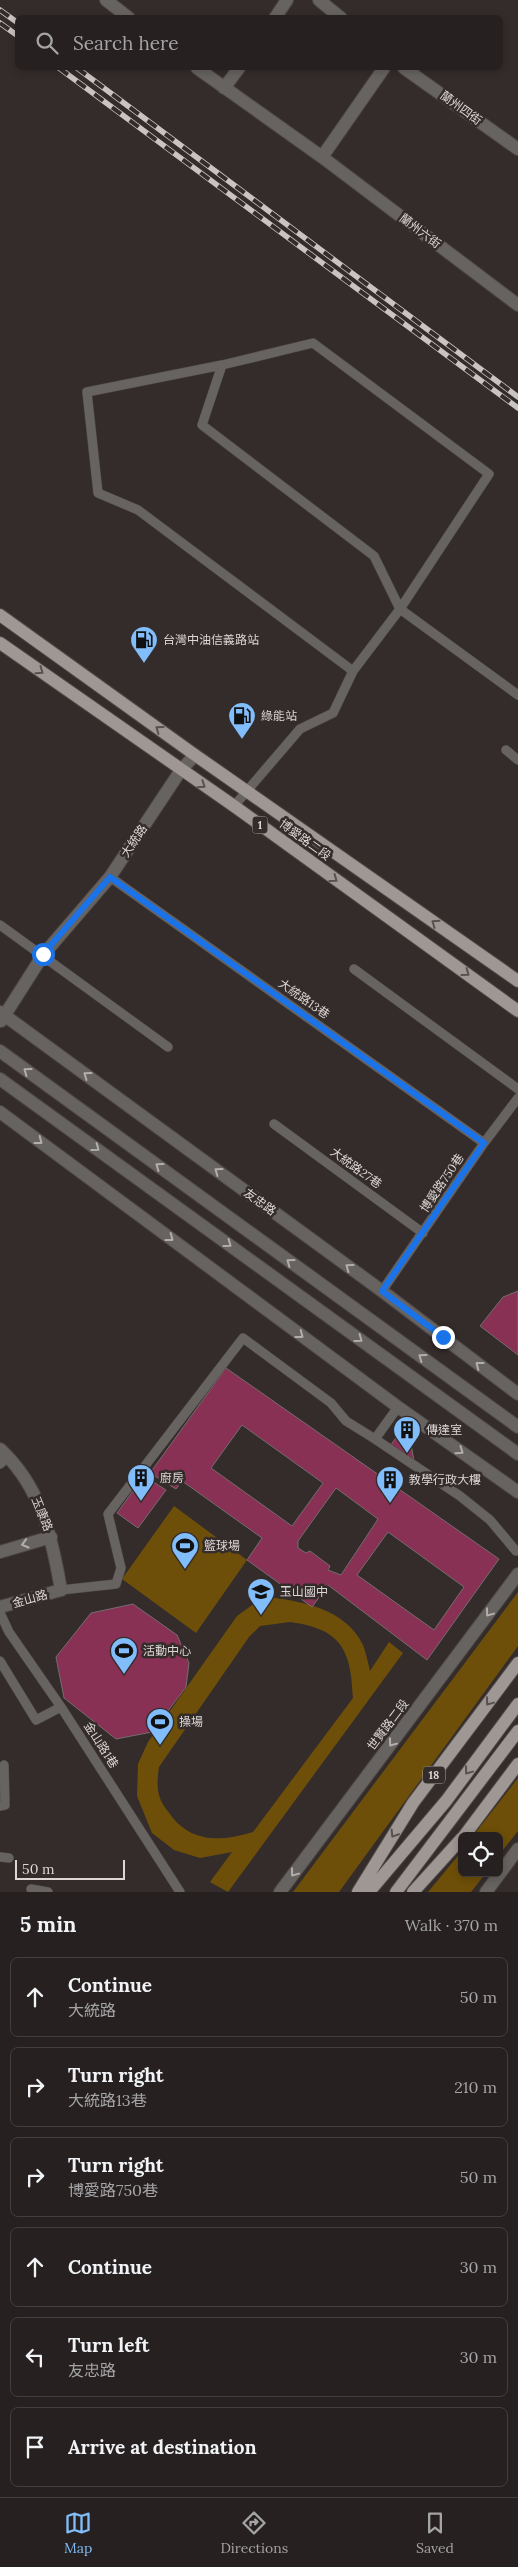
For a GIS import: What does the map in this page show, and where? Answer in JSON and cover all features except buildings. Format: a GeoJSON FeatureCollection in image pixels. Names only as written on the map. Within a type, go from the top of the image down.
{"type":"FeatureCollection","features":[{"type":"Feature","properties":{"kind":"main road","name":"博愛路二段"},"geometry":{"type":"LineString","coordinates":[[0,615],[195,755],[248,790],[518,981]]}},
{"type":"Feature","properties":{"kind":"main road","name":"博愛路二段"},"geometry":{"type":"LineString","coordinates":[[0,643],[234,806],[518,1010]]}},
{"type":"Feature","properties":{"kind":"main road","name":"18"},"geometry":{"type":"LineString","coordinates":[[358,1892],[413,1803],[518,1663]]}},
{"type":"Feature","properties":{"kind":"main road","name":"18"},"geometry":{"type":"LineString","coordinates":[[369,1892],[446,1801],[518,1704]]}},
{"type":"Feature","properties":{"kind":"main road"},"geometry":{"type":"LineString","coordinates":[[396,1892],[518,1731]]}},
{"type":"Feature","properties":{"kind":"main road"},"geometry":{"type":"LineString","coordinates":[[467,1832],[518,1764]]}},
{"type":"Feature","properties":{"kind":"main road"},"geometry":{"type":"LineString","coordinates":[[413,1892],[458,1842]]}},
{"type":"Feature","properties":{"kind":"street"},"geometry":{"type":"LineString","coordinates":[[106,0],[125,15]]}},
{"type":"Feature","properties":{"kind":"street"},"geometry":{"type":"LineString","coordinates":[[277,15],[287,0]]}},
{"type":"Feature","properties":{"kind":"street"},"geometry":{"type":"LineString","coordinates":[[319,0],[336,15]]}},
{"type":"Feature","properties":{"kind":"street","name":"蘭州六街"},"geometry":{"type":"LineString","coordinates":[[200,70],[322,157],[518,305]]}},
{"type":"Feature","properties":{"kind":"street"},"geometry":{"type":"LineString","coordinates":[[224,88],[238,70]]}},
{"type":"Feature","properties":{"kind":"street"},"geometry":{"type":"LineString","coordinates":[[322,157],[383,70]]}},
{"type":"Feature","properties":{"kind":"street","name":"蘭州四街"},"geometry":{"type":"LineString","coordinates":[[407,70],[518,149]]}},
{"type":"Feature","properties":{"kind":"street","name":"大統路"},"geometry":{"type":"LineString","coordinates":[[2,1016],[43,954],[110,877],[181,770],[195,755]]}},
{"type":"Feature","properties":{"kind":"street","name":"友忠路"},"geometry":{"type":"LineString","coordinates":[[2,1016],[382,1291],[518,1394]]}},
{"type":"Feature","properties":{"kind":"street"},"geometry":{"type":"LineString","coordinates":[[0,1051],[518,1427]]}},
{"type":"Feature","properties":{"kind":"street"},"geometry":{"type":"LineString","coordinates":[[0,1079],[518,1454]]}},
{"type":"Feature","properties":{"kind":"street"},"geometry":{"type":"LineString","coordinates":[[0,1112],[398,1408],[518,1492]]}},
{"type":"Feature","properties":{"kind":"street","name":"玉康路"},"geometry":{"type":"LineString","coordinates":[[3,1457],[29,1482],[45,1516],[51,1537],[60,1590]]}},
{"type":"Feature","properties":{"kind":"street"},"geometry":{"type":"LineString","coordinates":[[0,1552],[51,1537]]}},
{"type":"Feature","properties":{"kind":"street","name":"世賢路二段"},"geometry":{"type":"LineString","coordinates":[[280,1892],[518,1574]]}},
{"type":"Feature","properties":{"kind":"street","name":"金山路"},"geometry":{"type":"LineString","coordinates":[[0,1607],[60,1590]]}},
{"type":"Feature","properties":{"kind":"street"},"geometry":{"type":"LineString","coordinates":[[486,1892],[518,1849]]}},
{"type":"Feature","properties":{"kind":"lane"},"geometry":{"type":"LineString","coordinates":[[234,806],[300,729],[333,713],[353,671],[400,609],[489,474],[313,343],[222,365],[87,392],[98,493],[138,510],[353,671]]}},
{"type":"Feature","properties":{"kind":"lane"},"geometry":{"type":"LineString","coordinates":[[222,365],[202,425],[374,556],[400,609],[518,695]]}},
{"type":"Feature","properties":{"kind":"lane"},"geometry":{"type":"LineString","coordinates":[[506,750],[518,760]]}},
{"type":"Feature","properties":{"kind":"lane","name":"大統路13巷"},"geometry":{"type":"LineString","coordinates":[[110,877],[484,1143]]}},
{"type":"Feature","properties":{"kind":"lane"},"geometry":{"type":"LineString","coordinates":[[0,925],[43,954],[168,1047]]}},
{"type":"Feature","properties":{"kind":"lane"},"geometry":{"type":"LineString","coordinates":[[354,970],[518,1089]]}},
{"type":"Feature","properties":{"kind":"lane","name":"博愛路750巷"},"geometry":{"type":"LineString","coordinates":[[382,1291],[484,1143],[518,1098]]}},
{"type":"Feature","properties":{"kind":"lane","name":"大統路27巷"},"geometry":{"type":"LineString","coordinates":[[274,1124],[423,1233]]}},
{"type":"Feature","properties":{"kind":"lane"},"geometry":{"type":"LineString","coordinates":[[60,1590],[116,1584],[120,1568],[108,1514],[243,1338],[330,1403],[346,1421],[460,1496],[490,1520],[516,1551]]}},
{"type":"Feature","properties":{"kind":"lane"},"geometry":{"type":"LineString","coordinates":[[375,1439],[398,1408]]}},
{"type":"Feature","properties":{"kind":"lane","name":"金山路1巷"},"geometry":{"type":"LineString","coordinates":[[0,1613],[9,1632],[61,1707],[180,1892]]}},
{"type":"Feature","properties":{"kind":"lane"},"geometry":{"type":"LineString","coordinates":[[0,1661],[36,1720],[61,1707]]}},
{"type":"Feature","properties":{"kind":"lane"},"geometry":{"type":"LineString","coordinates":[[0,1806],[5,1805],[4,1765]]}},
{"type":"Feature","properties":{"kind":"lane"},"geometry":{"type":"LineString","coordinates":[[31,1889],[48,1892]]}},
{"type":"Feature","properties":{"kind":"shaded area","name":"籃球場"},"geometry":{"type":"Polygon","coordinates":[[[174,1506],[247,1560],[196,1633],[122,1579],[174,1506]]]}},
{"type":"Feature","properties":{"kind":"shaded area"},"geometry":{"type":"Polygon","coordinates":[[[518,1592],[518,1646],[339,1892],[293,1892],[518,1592]]]}},
{"type":"Feature","properties":{"kind":"shaded area","name":"操場"},"geometry":{"type":"Polygon","coordinates":[[[267,1597],[294,1601],[308,1604],[334,1615],[346,1623],[363,1645],[370,1671],[389,1642],[403,1653],[228,1892],[210,1882],[232,1852],[200,1858],[174,1850],[152,1833],[137,1796],[138,1764],[148,1742],[237,1616],[267,1597]],[[290,1622],[260,1626],[249,1637],[159,1767],[158,1787],[161,1800],[178,1824],[187,1830],[207,1838],[230,1837],[253,1832],[353,1698],[349,1666],[346,1654],[340,1644],[332,1636],[307,1625],[290,1622]]]}},
{"type":"Feature","properties":{"kind":"shaded area"},"geometry":{"type":"Polygon","coordinates":[[[518,1778],[518,1831],[503,1850],[503,1832],[476,1832],[518,1778]]]}},
{"type":"Feature","properties":{"kind":"shaded area"},"geometry":{"type":"Polygon","coordinates":[[[458,1856],[458,1877],[483,1877],[471,1892],[428,1892],[458,1856]]]}},
{"type":"Feature","properties":{"kind":"railway"},"geometry":{"type":"LineString","coordinates":[[0,10],[15,21]]}},
{"type":"Feature","properties":{"kind":"railway"},"geometry":{"type":"LineString","coordinates":[[0,23],[15,34]]}},
{"type":"Feature","properties":{"kind":"railway"},"geometry":{"type":"LineString","coordinates":[[62,70],[518,408]]}},
{"type":"Feature","properties":{"kind":"railway"},"geometry":{"type":"LineString","coordinates":[[80,70],[518,397]]}},
{"type":"Feature","properties":{"kind":"place","name":"台灣中油信義路站"},"geometry":{"type":"Point","coordinates":[144,664]}},
{"type":"Feature","properties":{"kind":"place","name":"綠能站"},"geometry":{"type":"Point","coordinates":[242,740]}},
{"type":"Feature","properties":{"kind":"place","name":"傳達室"},"geometry":{"type":"Point","coordinates":[407,1454]}},
{"type":"Feature","properties":{"kind":"place","name":"廚房"},"geometry":{"type":"Point","coordinates":[141,1502]}},
{"type":"Feature","properties":{"kind":"place","name":"教學行政大樓"},"geometry":{"type":"Point","coordinates":[390,1504]}},
{"type":"Feature","properties":{"kind":"place","name":"籃球場"},"geometry":{"type":"Point","coordinates":[185,1570]}},
{"type":"Feature","properties":{"kind":"place","name":"玉山國中"},"geometry":{"type":"Point","coordinates":[261,1616]}},
{"type":"Feature","properties":{"kind":"place","name":"活動中心"},"geometry":{"type":"Point","coordinates":[124,1675]}},
{"type":"Feature","properties":{"kind":"place","name":"操場"},"geometry":{"type":"Point","coordinates":[160,1746]}},
{"type":"Feature","properties":{"kind":"route"},"geometry":{"type":"LineString","coordinates":[[43,954],[110,877],[484,1143],[382,1291],[443,1337]]}}]}
